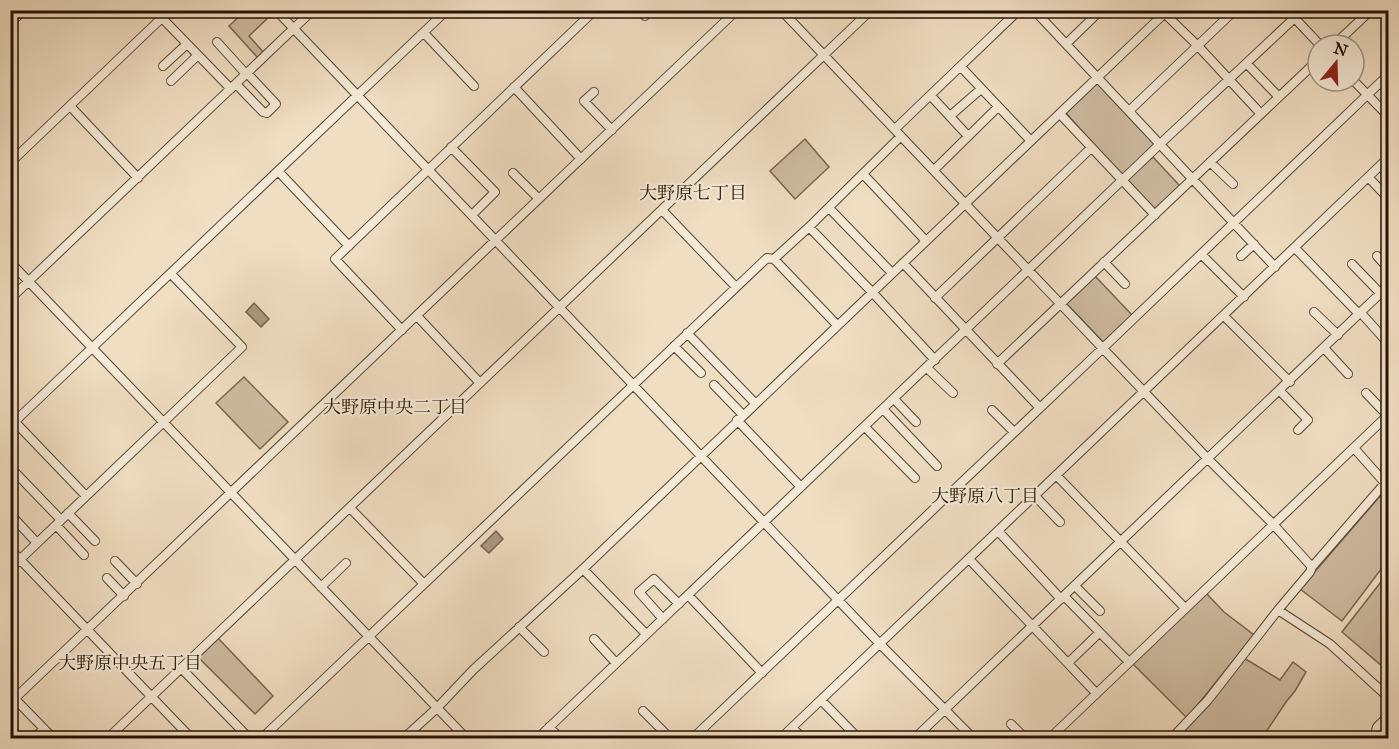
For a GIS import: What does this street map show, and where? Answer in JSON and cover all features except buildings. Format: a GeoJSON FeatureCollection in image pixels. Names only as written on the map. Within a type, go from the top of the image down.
{"type":"FeatureCollection","features":[{"type":"Feature","properties":{"kind":"street"},"geometry":{"type":"LineString","coordinates":[[10,23],[24,10]]}},
{"type":"Feature","properties":{"kind":"street"},"geometry":{"type":"LineString","coordinates":[[10,163],[170,10]]}},
{"type":"Feature","properties":{"kind":"street"},"geometry":{"type":"LineString","coordinates":[[276,10],[880,644],[973,738]]}},
{"type":"Feature","properties":{"kind":"street"},"geometry":{"type":"LineString","coordinates":[[10,299],[313,10]]}},
{"type":"Feature","properties":{"kind":"street"},"geometry":{"type":"LineString","coordinates":[[86,496],[13,424],[447,10]]}},
{"type":"Feature","properties":{"kind":"street"},"geometry":{"type":"LineString","coordinates":[[402,330],[335,259],[595,10]]}},
{"type":"Feature","properties":{"kind":"street"},"geometry":{"type":"LineString","coordinates":[[53,738],[13,701],[737,10]]}},
{"type":"Feature","properties":{"kind":"street"},"geometry":{"type":"LineString","coordinates":[[781,10],[1312,567]]}},
{"type":"Feature","properties":{"kind":"street"},"geometry":{"type":"LineString","coordinates":[[108,738],[872,10]]}},
{"type":"Feature","properties":{"kind":"street"},"geometry":{"type":"LineString","coordinates":[[895,129],[1020,10]]}},
{"type":"Feature","properties":{"kind":"street"},"geometry":{"type":"LineString","coordinates":[[1034,10],[1275,267]]}},
{"type":"Feature","properties":{"kind":"street"},"geometry":{"type":"LineString","coordinates":[[1066,44],[1101,10]]}},
{"type":"Feature","properties":{"kind":"street"},"geometry":{"type":"LineString","coordinates":[[1129,111],[1235,10]]}},
{"type":"Feature","properties":{"kind":"street"},"geometry":{"type":"LineString","coordinates":[[1287,10],[1309,33]]}},
{"type":"Feature","properties":{"kind":"street"},"geometry":{"type":"LineString","coordinates":[[538,738],[1303,10]]}},
{"type":"Feature","properties":{"kind":"street"},"geometry":{"type":"LineString","coordinates":[[1347,33],[1371,10]]}},
{"type":"Feature","properties":{"kind":"street"},"geometry":{"type":"LineString","coordinates":[[404,738],[437,708],[472,669],[583,569],[1165,12],[1261,114]]}},
{"type":"Feature","properties":{"kind":"street"},"geometry":{"type":"LineString","coordinates":[[162,18],[233,87],[267,113],[276,104],[217,42]]}},
{"type":"Feature","properties":{"kind":"street"},"geometry":{"type":"LineString","coordinates":[[424,33],[474,86]]}},
{"type":"Feature","properties":{"kind":"street"},"geometry":{"type":"LineString","coordinates":[[163,66],[187,44]]}},
{"type":"Feature","properties":{"kind":"street"},"geometry":{"type":"LineString","coordinates":[[171,81],[198,55]]}},
{"type":"Feature","properties":{"kind":"street"},"geometry":{"type":"LineString","coordinates":[[1247,64],[1279,97]]}},
{"type":"Feature","properties":{"kind":"street"},"geometry":{"type":"LineString","coordinates":[[961,67],[1031,141]]}},
{"type":"Feature","properties":{"kind":"street"},"geometry":{"type":"LineString","coordinates":[[998,364],[1306,71]]}},
{"type":"Feature","properties":{"kind":"street"},"geometry":{"type":"LineString","coordinates":[[693,738],[1389,75]]}},
{"type":"Feature","properties":{"kind":"street"},"geometry":{"type":"LineString","coordinates":[[514,87],[581,159]]}},
{"type":"Feature","properties":{"kind":"street"},"geometry":{"type":"LineString","coordinates":[[950,116],[981,89]]}},
{"type":"Feature","properties":{"kind":"street"},"geometry":{"type":"LineString","coordinates":[[594,92],[584,101],[612,130]]}},
{"type":"Feature","properties":{"kind":"street"},"geometry":{"type":"LineString","coordinates":[[1367,95],[1389,117]]}},
{"type":"Feature","properties":{"kind":"street"},"geometry":{"type":"LineString","coordinates":[[931,96],[968,136]]}},
{"type":"Feature","properties":{"kind":"street"},"geometry":{"type":"LineString","coordinates":[[70,106],[138,178]]}},
{"type":"Feature","properties":{"kind":"street"},"geometry":{"type":"LineString","coordinates":[[934,170],[998,107]]}},
{"type":"Feature","properties":{"kind":"street"},"geometry":{"type":"LineString","coordinates":[[1060,114],[1155,215]]}},
{"type":"Feature","properties":{"kind":"street"},"geometry":{"type":"LineString","coordinates":[[774,259],[901,136]]}},
{"type":"Feature","properties":{"kind":"street"},"geometry":{"type":"LineString","coordinates":[[451,147],[495,192],[472,214]]}},
{"type":"Feature","properties":{"kind":"street"},"geometry":{"type":"LineString","coordinates":[[935,298],[1091,148]]}},
{"type":"Feature","properties":{"kind":"street"},"geometry":{"type":"LineString","coordinates":[[781,738],[1389,158]]}},
{"type":"Feature","properties":{"kind":"street"},"geometry":{"type":"LineString","coordinates":[[1210,162],[1233,184]]}},
{"type":"Feature","properties":{"kind":"street"},"geometry":{"type":"LineString","coordinates":[[1380,166],[1389,174]]}},
{"type":"Feature","properties":{"kind":"street"},"geometry":{"type":"LineString","coordinates":[[279,171],[349,246]]}},
{"type":"Feature","properties":{"kind":"street"},"geometry":{"type":"LineString","coordinates":[[513,173],[539,199]]}},
{"type":"Feature","properties":{"kind":"street"},"geometry":{"type":"LineString","coordinates":[[863,174],[926,241]]}},
{"type":"Feature","properties":{"kind":"street"},"geometry":{"type":"LineString","coordinates":[[1368,177],[1389,198]]}},
{"type":"Feature","properties":{"kind":"street"},"geometry":{"type":"LineString","coordinates":[[829,208],[892,273]]}},
{"type":"Feature","properties":{"kind":"street"},"geometry":{"type":"LineString","coordinates":[[662,210],[736,287]]}},
{"type":"Feature","properties":{"kind":"street"},"geometry":{"type":"LineString","coordinates":[[809,227],[935,360]]}},
{"type":"Feature","properties":{"kind":"street"},"geometry":{"type":"LineString","coordinates":[[1240,256],[1254,244]]}},
{"type":"Feature","properties":{"kind":"street"},"geometry":{"type":"LineString","coordinates":[[1295,248],[1389,343]]}},
{"type":"Feature","properties":{"kind":"street"},"geometry":{"type":"LineString","coordinates":[[1202,254],[1244,297]]}},
{"type":"Feature","properties":{"kind":"street"},"geometry":{"type":"LineString","coordinates":[[1377,256],[1389,268]]}},
{"type":"Feature","properties":{"kind":"street"},"geometry":{"type":"LineString","coordinates":[[262,738],[766,258],[774,259],[837,325]]}},
{"type":"Feature","properties":{"kind":"street"},"geometry":{"type":"LineString","coordinates":[[10,262],[466,738]]}},
{"type":"Feature","properties":{"kind":"street"},"geometry":{"type":"LineString","coordinates":[[1104,262],[1125,284]]}},
{"type":"Feature","properties":{"kind":"street"},"geometry":{"type":"LineString","coordinates":[[903,263],[1040,408]]}},
{"type":"Feature","properties":{"kind":"street"},"geometry":{"type":"LineString","coordinates":[[1352,264],[1381,294]]}},
{"type":"Feature","properties":{"kind":"street"},"geometry":{"type":"LineString","coordinates":[[10,568],[242,347],[171,274]]}},
{"type":"Feature","properties":{"kind":"street"},"geometry":{"type":"LineString","coordinates":[[915,738],[1389,286]]}},
{"type":"Feature","properties":{"kind":"street"},"geometry":{"type":"LineString","coordinates":[[1314,312],[1338,335]]}},
{"type":"Feature","properties":{"kind":"street"},"geometry":{"type":"LineString","coordinates":[[417,316],[480,383]]}},
{"type":"Feature","properties":{"kind":"street"},"geometry":{"type":"LineString","coordinates":[[1224,316],[1290,382]]}},
{"type":"Feature","properties":{"kind":"street"},"geometry":{"type":"LineString","coordinates":[[687,333],[756,403]]}},
{"type":"Feature","properties":{"kind":"street"},"geometry":{"type":"LineString","coordinates":[[674,346],[700,373]]}},
{"type":"Feature","properties":{"kind":"street"},"geometry":{"type":"LineString","coordinates":[[1324,348],[1348,374]]}},
{"type":"Feature","properties":{"kind":"street"},"geometry":{"type":"LineString","coordinates":[[927,368],[952,393]]}},
{"type":"Feature","properties":{"kind":"street"},"geometry":{"type":"LineString","coordinates":[[714,385],[801,487]]}},
{"type":"Feature","properties":{"kind":"street"},"geometry":{"type":"LineString","coordinates":[[1280,390],[1308,420],[1298,430]]}},
{"type":"Feature","properties":{"kind":"street"},"geometry":{"type":"LineString","coordinates":[[1050,738],[1388,415],[1366,393]]}},
{"type":"Feature","properties":{"kind":"street"},"geometry":{"type":"LineString","coordinates":[[894,399],[916,422]]}},
{"type":"Feature","properties":{"kind":"street"},"geometry":{"type":"LineString","coordinates":[[883,409],[938,466]]}},
{"type":"Feature","properties":{"kind":"street"},"geometry":{"type":"LineString","coordinates":[[992,410],[1014,432]]}},
{"type":"Feature","properties":{"kind":"street"},"geometry":{"type":"LineString","coordinates":[[865,426],[915,478]]}},
{"type":"Feature","properties":{"kind":"street"},"geometry":{"type":"LineString","coordinates":[[1172,738],[1208,700],[1312,567],[1385,483],[1353,448]]}},
{"type":"Feature","properties":{"kind":"street"},"geometry":{"type":"LineString","coordinates":[[10,467],[59,522],[84,555]]}},
{"type":"Feature","properties":{"kind":"street"},"geometry":{"type":"LineString","coordinates":[[1056,475],[1185,608]]}},
{"type":"Feature","properties":{"kind":"street"},"geometry":{"type":"LineString","coordinates":[[1035,496],[1060,522]]}},
{"type":"Feature","properties":{"kind":"street"},"geometry":{"type":"LineString","coordinates":[[350,508],[424,584]]}},
{"type":"Feature","properties":{"kind":"street"},"geometry":{"type":"LineString","coordinates":[[68,513],[95,541]]}},
{"type":"Feature","properties":{"kind":"street"},"geometry":{"type":"LineString","coordinates":[[10,514],[38,543]]}},
{"type":"Feature","properties":{"kind":"street"},"geometry":{"type":"LineString","coordinates":[[998,531],[1129,662]]}},
{"type":"Feature","properties":{"kind":"street"},"geometry":{"type":"LineString","coordinates":[[10,549],[191,738]]}},
{"type":"Feature","properties":{"kind":"street"},"geometry":{"type":"LineString","coordinates":[[969,559],[1096,693]]}},
{"type":"Feature","properties":{"kind":"street"},"geometry":{"type":"LineString","coordinates":[[115,561],[137,584]]}},
{"type":"Feature","properties":{"kind":"street"},"geometry":{"type":"LineString","coordinates":[[321,587],[346,563]]}},
{"type":"Feature","properties":{"kind":"street"},"geometry":{"type":"LineString","coordinates":[[583,569],[646,634]]}},
{"type":"Feature","properties":{"kind":"street"},"geometry":{"type":"LineString","coordinates":[[106,578],[124,596]]}},
{"type":"Feature","properties":{"kind":"street"},"geometry":{"type":"LineString","coordinates":[[663,619],[639,592],[654,579],[679,604]]}},
{"type":"Feature","properties":{"kind":"street"},"geometry":{"type":"LineString","coordinates":[[1076,586],[1100,611]]}},
{"type":"Feature","properties":{"kind":"street"},"geometry":{"type":"LineString","coordinates":[[688,595],[762,673]]}},
{"type":"Feature","properties":{"kind":"street"},"geometry":{"type":"LineString","coordinates":[[1278,610],[1330,644],[1389,697]]}},
{"type":"Feature","properties":{"kind":"street"},"geometry":{"type":"LineString","coordinates":[[519,627],[544,652]]}},
{"type":"Feature","properties":{"kind":"street"},"geometry":{"type":"LineString","coordinates":[[1068,663],[1099,633]]}},
{"type":"Feature","properties":{"kind":"street"},"geometry":{"type":"LineString","coordinates":[[594,639],[616,663]]}},
{"type":"Feature","properties":{"kind":"street"},"geometry":{"type":"LineString","coordinates":[[181,668],[249,738]]}},
{"type":"Feature","properties":{"kind":"street"},"geometry":{"type":"LineString","coordinates":[[821,700],[858,738]]}},
{"type":"Feature","properties":{"kind":"street"},"geometry":{"type":"LineString","coordinates":[[643,711],[670,738]]}},
{"type":"Feature","properties":{"kind":"street"},"geometry":{"type":"LineString","coordinates":[[1374,738],[1377,727],[1389,716]]}},
{"type":"Feature","properties":{"kind":"street"},"geometry":{"type":"LineString","coordinates":[[1011,724],[1025,738]]}},
{"type":"Feature","properties":{"kind":"street"},"geometry":{"type":"LineString","coordinates":[[549,727],[560,738]]}},
{"type":"Feature","properties":{"kind":"street"},"geometry":{"type":"LineString","coordinates":[[792,728],[803,738]]}},
{"type":"Feature","properties":{"kind":"street"},"geometry":{"type":"LineString","coordinates":[[34,738],[44,729]]}},
{"type":"Feature","properties":{"kind":"shaded area"},"geometry":{"type":"Polygon","coordinates":[[[245,11],[268,11],[272,14],[249,36],[264,53],[258,58],[229,26],[245,11]]]}},
{"type":"Feature","properties":{"kind":"shaded area"},"geometry":{"type":"Polygon","coordinates":[[[1098,84],[1154,144],[1122,176],[1066,113],[1098,84]]]}},
{"type":"Feature","properties":{"kind":"shaded area"},"geometry":{"type":"Polygon","coordinates":[[[805,139],[829,167],[795,199],[770,171],[805,139]]]}},
{"type":"Feature","properties":{"kind":"shaded area"},"geometry":{"type":"Polygon","coordinates":[[[1153,157],[1180,186],[1157,209],[1153,209],[1127,180],[1153,157]]]}},
{"type":"Feature","properties":{"kind":"shaded area"},"geometry":{"type":"Polygon","coordinates":[[[1095,276],[1132,315],[1103,342],[1066,303],[1095,276]]]}},
{"type":"Feature","properties":{"kind":"shaded area"},"geometry":{"type":"Polygon","coordinates":[[[254,303],[269,319],[261,327],[246,312],[254,303]]]}},
{"type":"Feature","properties":{"kind":"shaded area"},"geometry":{"type":"Polygon","coordinates":[[[244,377],[288,422],[260,449],[216,403],[244,377]]]}},
{"type":"Feature","properties":{"kind":"shaded area"},"geometry":{"type":"Polygon","coordinates":[[[1387,488],[1388,560],[1342,621],[1300,589],[1387,488]]]}},
{"type":"Feature","properties":{"kind":"shaded area"},"geometry":{"type":"Polygon","coordinates":[[[496,531],[503,539],[489,553],[481,546],[496,531]]]}},
{"type":"Feature","properties":{"kind":"shaded area"},"geometry":{"type":"Polygon","coordinates":[[[1388,573],[1388,656],[1382,666],[1342,632],[1388,573]]]}},
{"type":"Feature","properties":{"kind":"shaded area"},"geometry":{"type":"Polygon","coordinates":[[[1206,593],[1224,612],[1254,635],[1187,718],[1133,664],[1206,593]]]}},
{"type":"Feature","properties":{"kind":"shaded area"},"geometry":{"type":"Polygon","coordinates":[[[218,638],[273,696],[255,714],[198,657],[218,638]]]}},
{"type":"Feature","properties":{"kind":"shaded area"},"geometry":{"type":"Polygon","coordinates":[[[1244,658],[1280,680],[1293,662],[1306,672],[1262,738],[1177,738],[1208,704],[1244,658]]]}},
{"type":"Feature","properties":{"kind":"district","name":"大野原七丁目"},"geometry":{"type":"Point","coordinates":[693,193]}},
{"type":"Feature","properties":{"kind":"district","name":"大野原中央二丁目"},"geometry":{"type":"Point","coordinates":[395,407]}},
{"type":"Feature","properties":{"kind":"district","name":"大野原八丁目"},"geometry":{"type":"Point","coordinates":[985,496]}},
{"type":"Feature","properties":{"kind":"district","name":"大野原中央五丁目"},"geometry":{"type":"Point","coordinates":[130,663]}}]}
